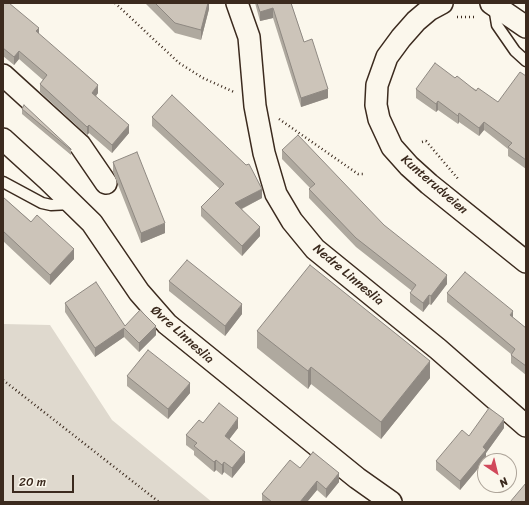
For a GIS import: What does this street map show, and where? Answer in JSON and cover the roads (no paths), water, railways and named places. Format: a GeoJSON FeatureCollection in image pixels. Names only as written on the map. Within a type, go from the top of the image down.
{"type":"FeatureCollection","features":[{"type":"Feature","properties":{"kind":"street","name":"Nedre Linneslia"},"geometry":{"type":"LineString","coordinates":[[237,3],[249,37],[256,106],[264,153],[276,194],[292,221],[315,248],[438,349],[526,426]]}},
{"type":"Feature","properties":{"kind":"street"},"geometry":{"type":"LineString","coordinates":[[492,8],[526,27]]}},
{"type":"Feature","properties":{"kind":"street","name":"Kunterudveien"},"geometry":{"type":"LineString","coordinates":[[438,9],[401,38],[382,67],[376,95],[379,119],[392,147],[409,166],[429,184],[526,262]]}},
{"type":"Feature","properties":{"kind":"street"},"geometry":{"type":"LineString","coordinates":[[3,75],[80,145],[106,183]]}},
{"type":"Feature","properties":{"kind":"street","name":"Øvre Linneslia"},"geometry":{"type":"LineString","coordinates":[[3,139],[92,223],[138,292],[167,324],[357,478],[391,502]]}},
{"type":"Feature","properties":{"kind":"lane"},"geometry":{"type":"LineString","coordinates":[[492,8],[506,40],[526,61]]}},
{"type":"Feature","properties":{"kind":"lane"},"geometry":{"type":"LineString","coordinates":[[3,182],[42,203],[51,205],[72,204]]}}]}
